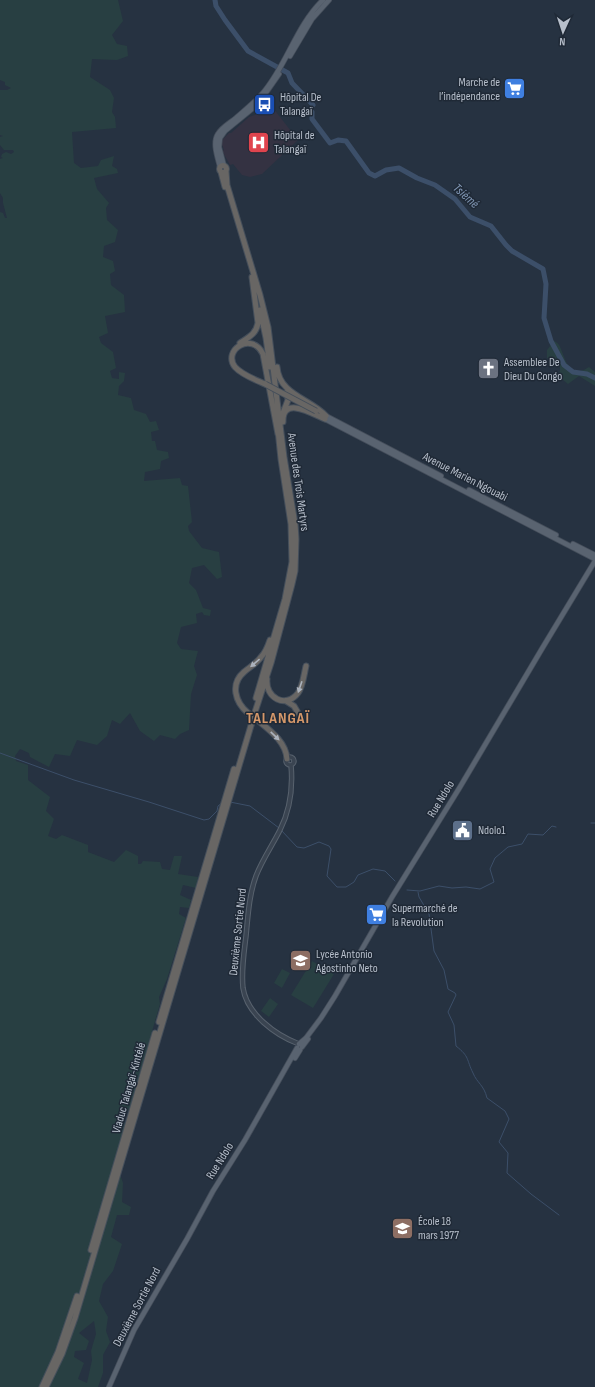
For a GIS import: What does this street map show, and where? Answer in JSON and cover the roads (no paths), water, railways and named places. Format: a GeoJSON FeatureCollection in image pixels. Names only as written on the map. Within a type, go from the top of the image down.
{"type":"FeatureCollection","features":[{"type":"Feature","properties":{"kind":"highway","name":"Avenue des Trois Martyrs"},"geometry":{"type":"LineString","coordinates":[[223,169],[252,277],[266,338],[291,524],[292,550],[288,587],[229,793]]}},
{"type":"Feature","properties":{"kind":"highway","name":"Avenue des Trois Martyrs"},"geometry":{"type":"LineString","coordinates":[[223,169],[260,295],[272,350],[295,524],[296,559],[291,590],[271,663],[229,793]]}},
{"type":"Feature","properties":{"kind":"highway"},"geometry":{"type":"LineString","coordinates":[[252,277],[257,328],[254,334],[236,348],[233,354],[234,366],[241,372],[326,418]]}},
{"type":"Feature","properties":{"kind":"highway"},"geometry":{"type":"LineString","coordinates":[[260,295],[265,304],[270,323],[277,372],[284,386],[288,400],[283,416],[288,462],[287,471]]}},
{"type":"Feature","properties":{"kind":"highway"},"geometry":{"type":"LineString","coordinates":[[241,344],[253,344],[260,348],[263,354],[278,435]]}},
{"type":"Feature","properties":{"kind":"highway"},"geometry":{"type":"LineString","coordinates":[[284,386],[294,395],[321,410],[326,418]]}},
{"type":"Feature","properties":{"kind":"highway"},"geometry":{"type":"LineString","coordinates":[[283,416],[288,410],[297,408],[326,418]]}},
{"type":"Feature","properties":{"kind":"highway"},"geometry":{"type":"LineString","coordinates":[[279,617],[265,653],[244,672],[237,682],[236,690],[240,705],[279,740],[286,750],[287,759]]}},
{"type":"Feature","properties":{"kind":"highway"},"geometry":{"type":"LineString","coordinates":[[271,663],[267,682],[268,690],[274,698],[286,701],[294,706],[301,718]]}},
{"type":"Feature","properties":{"kind":"highway"},"geometry":{"type":"LineString","coordinates":[[286,701],[292,699],[299,692],[306,666]]}},
{"type":"Feature","properties":{"kind":"highway","name":"Viaduc Talangaï-Kintélé"},"geometry":{"type":"LineString","coordinates":[[42,1387],[58,1352],[80,1287],[229,793]]}},
{"type":"Feature","properties":{"kind":"highway","name":"Viaduc Talangaï-Kintélé"},"geometry":{"type":"LineString","coordinates":[[46,1387],[62,1354],[75,1318],[229,793]]}},
{"type":"Feature","properties":{"kind":"main road","name":"Avenue des Trois Martyrs"},"geometry":{"type":"LineString","coordinates":[[280,69],[307,19],[323,0]]}},
{"type":"Feature","properties":{"kind":"main road","name":"Avenue des Trois Martyrs"},"geometry":{"type":"LineString","coordinates":[[223,169],[219,147],[220,138],[258,104],[312,19],[328,0]]}},
{"type":"Feature","properties":{"kind":"main road","name":"Avenue Marien Ngouabi"},"geometry":{"type":"LineString","coordinates":[[326,418],[595,555]]}},
{"type":"Feature","properties":{"kind":"main road"},"geometry":{"type":"LineString","coordinates":[[326,418],[595,560]]}},
{"type":"Feature","properties":{"kind":"main road","name":"Rue Ndolo"},"geometry":{"type":"LineString","coordinates":[[188,1239],[213,1191],[245,1140],[299,1047],[318,1022],[343,983],[392,897],[463,782],[595,560]]}},
{"type":"Feature","properties":{"kind":"main road","name":"Deuxième Sortie Nord"},"geometry":{"type":"LineString","coordinates":[[109,1387],[134,1330],[188,1239]]}},
{"type":"Feature","properties":{"kind":"street"},"geometry":{"type":"LineString","coordinates":[[289,757],[293,759],[294,762],[291,765],[287,764],[287,759],[289,757]]}},
{"type":"Feature","properties":{"kind":"street","name":"Deuxième Sortie Nord"},"geometry":{"type":"LineString","coordinates":[[291,765],[292,776],[289,802],[282,827],[259,868],[251,894],[245,943],[243,987],[248,1002],[256,1014],[269,1027],[299,1047]]}},
{"type":"Feature","properties":{"kind":"waterway","name":"Tsiémé"},"geometry":{"type":"LineString","coordinates":[[215,0],[216,6],[225,20],[248,51],[288,73],[292,83],[313,105]]}},
{"type":"Feature","properties":{"kind":"waterway","name":"Tsiémé"},"geometry":{"type":"LineString","coordinates":[[312,112],[312,119],[330,143],[338,140],[346,141],[369,173],[375,176],[386,170],[399,168],[417,178],[435,185],[455,199],[470,217],[491,226],[512,251],[543,269],[546,284],[544,318],[551,341],[564,365],[573,372],[587,374],[595,378]]}},
{"type":"Feature","properties":{"kind":"waterway"},"geometry":{"type":"LineString","coordinates":[[0,753],[74,780],[204,820],[209,819],[217,811],[218,806],[223,802]]}},
{"type":"Feature","properties":{"kind":"waterway"},"geometry":{"type":"LineString","coordinates":[[230,802],[250,806],[279,828]]}},
{"type":"Feature","properties":{"kind":"waterway"},"geometry":{"type":"LineString","coordinates":[[407,890],[420,891],[439,886],[480,889],[494,882],[490,869],[495,858],[508,847],[522,844],[528,834],[543,835],[552,826],[556,827]]}},
{"type":"Feature","properties":{"kind":"waterway"},"geometry":{"type":"LineString","coordinates":[[281,830],[297,847],[304,848],[319,842],[329,846],[331,849],[327,876],[337,887],[346,887],[354,882],[358,875],[373,869],[385,871],[395,881]]}},
{"type":"Feature","properties":{"kind":"waterway"},"geometry":{"type":"LineString","coordinates":[[418,892],[419,897],[429,914],[434,951],[444,970],[448,989],[456,995],[448,1012],[454,1025],[456,1046],[466,1056],[487,1098],[505,1111],[509,1119],[499,1142],[508,1153],[507,1173],[531,1194],[559,1215]]}},
{"type":"Feature","properties":{"kind":"place","name":"Marche de l’indépendance"},"geometry":{"type":"Point","coordinates":[515,89]}},
{"type":"Feature","properties":{"kind":"place","name":"Hôpital De Talangaï"},"geometry":{"type":"Point","coordinates":[265,104]}},
{"type":"Feature","properties":{"kind":"place","name":"Hôpital de Talangaï"},"geometry":{"type":"Point","coordinates":[258,142]}},
{"type":"Feature","properties":{"kind":"place","name":"Assemblee De Dieu Du Congo"},"geometry":{"type":"Point","coordinates":[488,369]}},
{"type":"Feature","properties":{"kind":"place","name":"Ndolo1"},"geometry":{"type":"Point","coordinates":[463,830]}},
{"type":"Feature","properties":{"kind":"place","name":"Supermarché de la Revolution"},"geometry":{"type":"Point","coordinates":[376,915]}},
{"type":"Feature","properties":{"kind":"place","name":"Lycée Antonio Agostinho Neto"},"geometry":{"type":"Point","coordinates":[301,961]}},
{"type":"Feature","properties":{"kind":"place","name":"École 18 mars 1977"},"geometry":{"type":"Point","coordinates":[403,1228]}},
{"type":"Feature","properties":{"kind":"district","name":"TALANGAÏ"},"geometry":{"type":"Point","coordinates":[278,718]}}]}
